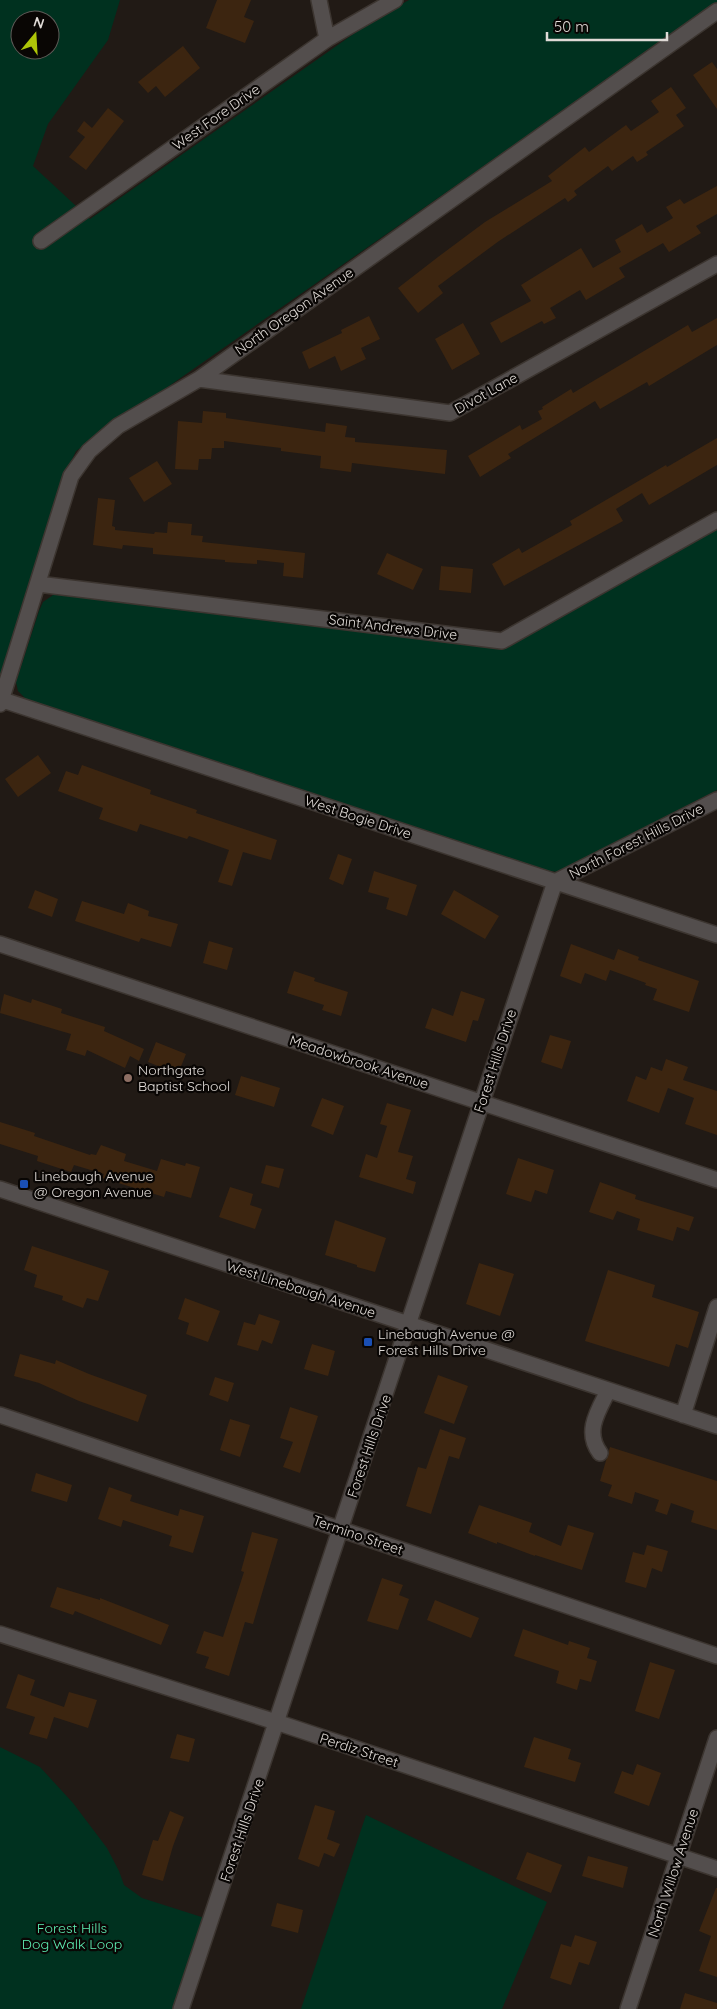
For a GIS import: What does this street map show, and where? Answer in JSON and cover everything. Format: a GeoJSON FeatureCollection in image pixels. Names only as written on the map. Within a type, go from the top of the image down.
{"type":"FeatureCollection","features":[{"type":"Feature","properties":{"kind":"street"},"geometry":{"type":"LineString","coordinates":[[318,0],[327,38]]}},
{"type":"Feature","properties":{"kind":"street","name":"West Fore Drive"},"geometry":{"type":"LineString","coordinates":[[41,241],[327,38],[395,0]]}},
{"type":"Feature","properties":{"kind":"street","name":"North Oregon Avenue"},"geometry":{"type":"LineString","coordinates":[[0,701],[71,476],[89,451],[118,426],[199,379],[717,11]]}},
{"type":"Feature","properties":{"kind":"street","name":"Divot Lane"},"geometry":{"type":"LineString","coordinates":[[199,379],[450,413],[717,264]]}},
{"type":"Feature","properties":{"kind":"street","name":"Saint Andrews Drive"},"geometry":{"type":"LineString","coordinates":[[38,584],[502,641],[717,520]]}},
{"type":"Feature","properties":{"kind":"street","name":"West Bogie Drive"},"geometry":{"type":"LineString","coordinates":[[0,701],[717,935]]}},
{"type":"Feature","properties":{"kind":"street","name":"North Forest Hills Drive"},"geometry":{"type":"LineString","coordinates":[[555,882],[717,800]]}},
{"type":"Feature","properties":{"kind":"street","name":"Forest Hills Drive"},"geometry":{"type":"LineString","coordinates":[[181,2009],[279,1724],[340,1530],[555,882]]}},
{"type":"Feature","properties":{"kind":"street","name":"Meadowbrook Avenue"},"geometry":{"type":"LineString","coordinates":[[0,944],[717,1180]]}},
{"type":"Feature","properties":{"kind":"street","name":"West Linebaugh Avenue"},"geometry":{"type":"LineString","coordinates":[[0,1189],[717,1426]]}},
{"type":"Feature","properties":{"kind":"street"},"geometry":{"type":"LineString","coordinates":[[683,1415],[717,1307]]}},
{"type":"Feature","properties":{"kind":"street"},"geometry":{"type":"LineString","coordinates":[[600,1453],[593,1444],[594,1419],[608,1390]]}},
{"type":"Feature","properties":{"kind":"street","name":"Termino Street"},"geometry":{"type":"LineString","coordinates":[[0,1415],[717,1656]]}},
{"type":"Feature","properties":{"kind":"street","name":"Perdiz Street"},"geometry":{"type":"LineString","coordinates":[[0,1634],[717,1869]]}},
{"type":"Feature","properties":{"kind":"street","name":"North Willow Avenue"},"geometry":{"type":"LineString","coordinates":[[628,2009],[717,1738]]}},
{"type":"Feature","properties":{"kind":"green space"},"geometry":{"type":"Polygon","coordinates":[[[0,0],[120,0],[108,40],[48,124],[33,166],[90,219],[372,21],[409,0],[717,0],[717,3],[76,451],[61,483],[0,679],[0,0]]]}},
{"type":"Feature","properties":{"kind":"green space"},"geometry":{"type":"Polygon","coordinates":[[[717,528],[717,790],[558,872],[543,870],[31,704],[18,691],[16,682],[39,611],[43,602],[56,593],[508,646],[717,528]]]}},
{"type":"Feature","properties":{"kind":"green space","name":"Forest Hills Dog Walk Loop"},"geometry":{"type":"Polygon","coordinates":[[[0,1747],[40,1767],[73,1803],[107,1848],[124,1885],[142,1898],[211,1920],[181,2009],[0,2009],[0,1747]]]}},
{"type":"Feature","properties":{"kind":"green space"},"geometry":{"type":"Polygon","coordinates":[[[366,1815],[547,1902],[502,2009],[301,2009],[366,1815]]]}},
{"type":"Feature","properties":{"kind":"building"},"geometry":{"type":"Polygon","coordinates":[[[217,0],[251,0],[244,17],[254,21],[245,43],[206,28],[217,0]]]}},
{"type":"Feature","properties":{"kind":"building"},"geometry":{"type":"Polygon","coordinates":[[[183,46],[200,68],[165,97],[156,86],[148,93],[138,82],[183,46]]]}},
{"type":"Feature","properties":{"kind":"building"},"geometry":{"type":"Polygon","coordinates":[[[712,62],[717,69],[717,109],[693,75],[712,62]]]}},
{"type":"Feature","properties":{"kind":"building"},"geometry":{"type":"Polygon","coordinates":[[[671,87],[686,108],[676,115],[684,126],[646,152],[648,155],[637,162],[633,156],[612,171],[608,166],[574,191],[577,195],[568,202],[565,198],[499,241],[438,286],[443,293],[418,313],[398,288],[485,222],[552,181],[548,176],[585,147],[589,152],[626,125],[631,131],[659,112],[651,101],[671,87]]]}},
{"type":"Feature","properties":{"kind":"building"},"geometry":{"type":"Polygon","coordinates":[[[108,108],[124,121],[86,170],[69,157],[85,137],[77,131],[84,121],[92,128],[108,108]]]}},
{"type":"Feature","properties":{"kind":"building"},"geometry":{"type":"Polygon","coordinates":[[[717,186],[717,214],[696,226],[701,233],[669,252],[663,243],[619,268],[625,277],[586,300],[580,290],[550,308],[556,318],[544,324],[542,321],[501,343],[490,323],[531,301],[521,285],[581,248],[593,268],[621,252],[615,240],[642,224],[647,233],[673,218],[666,207],[680,199],[684,204],[717,186]]]}},
{"type":"Feature","properties":{"kind":"building"},"geometry":{"type":"Polygon","coordinates":[[[369,316],[380,339],[361,348],[366,359],[341,371],[335,356],[309,369],[302,352],[342,333],[341,330],[369,316]]]}},
{"type":"Feature","properties":{"kind":"building"},"geometry":{"type":"Polygon","coordinates":[[[717,318],[717,345],[649,386],[647,382],[600,409],[595,401],[508,454],[511,458],[480,477],[468,456],[520,425],[522,430],[542,419],[538,411],[571,389],[573,393],[688,325],[692,332],[717,318]]]}},
{"type":"Feature","properties":{"kind":"building"},"geometry":{"type":"Polygon","coordinates":[[[463,323],[480,354],[452,370],[435,339],[463,323]]]}},
{"type":"Feature","properties":{"kind":"building"},"geometry":{"type":"Polygon","coordinates":[[[203,411],[226,413],[226,418],[325,432],[326,423],[347,426],[345,437],[355,438],[355,442],[447,450],[445,474],[352,463],[351,472],[320,468],[321,456],[281,451],[281,448],[224,441],[224,448],[212,448],[211,459],[199,459],[198,470],[175,469],[178,421],[202,423],[203,411]]]}},
{"type":"Feature","properties":{"kind":"building"},"geometry":{"type":"Polygon","coordinates":[[[717,438],[717,465],[649,505],[642,493],[616,509],[623,521],[504,586],[492,564],[519,548],[522,553],[572,525],[570,521],[666,465],[667,467],[717,438]]]}},
{"type":"Feature","properties":{"kind":"building"},"geometry":{"type":"Polygon","coordinates":[[[157,461],[172,484],[144,502],[129,478],[157,461]]]}},
{"type":"Feature","properties":{"kind":"building"},"geometry":{"type":"Polygon","coordinates":[[[98,498],[115,500],[112,526],[115,527],[115,530],[154,534],[155,532],[167,533],[168,522],[192,524],[191,535],[203,536],[202,542],[305,553],[303,578],[283,576],[284,563],[257,560],[257,564],[225,562],[225,560],[153,554],[153,548],[123,545],[122,549],[93,545],[98,498]]]}},
{"type":"Feature","properties":{"kind":"building"},"geometry":{"type":"Polygon","coordinates":[[[387,553],[423,569],[413,590],[377,574],[387,553]]]}},
{"type":"Feature","properties":{"kind":"building"},"geometry":{"type":"Polygon","coordinates":[[[441,566],[473,569],[471,593],[439,590],[441,566]]]}},
{"type":"Feature","properties":{"kind":"building"},"geometry":{"type":"Polygon","coordinates":[[[38,755],[51,773],[18,797],[5,779],[38,755]]]}},
{"type":"Feature","properties":{"kind":"building"},"geometry":{"type":"Polygon","coordinates":[[[82,765],[151,790],[150,794],[197,810],[196,813],[277,840],[271,860],[243,852],[232,886],[218,882],[229,850],[189,836],[187,839],[140,824],[137,832],[99,819],[103,808],[58,791],[66,771],[78,775],[82,765]]]}},
{"type":"Feature","properties":{"kind":"building"},"geometry":{"type":"Polygon","coordinates":[[[338,854],[352,859],[343,885],[329,879],[338,854]]]}},
{"type":"Feature","properties":{"kind":"building"},"geometry":{"type":"Polygon","coordinates":[[[374,871],[417,885],[407,916],[386,909],[389,898],[368,892],[374,871]]]}},
{"type":"Feature","properties":{"kind":"building"},"geometry":{"type":"Polygon","coordinates":[[[35,890],[58,899],[52,917],[28,908],[35,890]]]}},
{"type":"Feature","properties":{"kind":"building"},"geometry":{"type":"Polygon","coordinates":[[[454,890],[499,916],[485,939],[441,914],[454,890]]]}},
{"type":"Feature","properties":{"kind":"building"},"geometry":{"type":"Polygon","coordinates":[[[82,901],[124,914],[128,903],[149,911],[148,916],[178,924],[171,947],[141,938],[139,942],[75,921],[82,901]]]}},
{"type":"Feature","properties":{"kind":"building"},"geometry":{"type":"Polygon","coordinates":[[[209,941],[233,948],[227,970],[203,963],[209,941]]]}},
{"type":"Feature","properties":{"kind":"building"},"geometry":{"type":"Polygon","coordinates":[[[571,944],[614,960],[618,949],[639,957],[638,960],[699,981],[689,1012],[653,1000],[657,989],[610,970],[606,981],[585,973],[581,984],[560,976],[571,944]]]}},
{"type":"Feature","properties":{"kind":"building"},"geometry":{"type":"Polygon","coordinates":[[[294,971],[315,978],[314,981],[348,992],[341,1016],[322,1010],[324,1005],[287,993],[294,971]]]}},
{"type":"Feature","properties":{"kind":"building"},"geometry":{"type":"Polygon","coordinates":[[[461,991],[485,999],[478,1021],[473,1020],[466,1042],[425,1028],[432,1008],[453,1016],[461,991]]]}},
{"type":"Feature","properties":{"kind":"building"},"geometry":{"type":"Polygon","coordinates":[[[4,994],[31,1003],[32,999],[62,1009],[61,1013],[105,1027],[104,1031],[144,1049],[139,1061],[130,1056],[125,1068],[87,1050],[85,1056],[66,1050],[71,1034],[0,1013],[4,994]]]}},
{"type":"Feature","properties":{"kind":"building"},"geometry":{"type":"Polygon","coordinates":[[[550,1035],[571,1041],[562,1069],[541,1062],[550,1035]]]}},
{"type":"Feature","properties":{"kind":"building"},"geometry":{"type":"Polygon","coordinates":[[[156,1042],[186,1054],[178,1074],[148,1062],[156,1042]]]}},
{"type":"Feature","properties":{"kind":"building"},"geometry":{"type":"Polygon","coordinates":[[[666,1059],[688,1067],[683,1080],[717,1091],[717,1135],[685,1124],[694,1098],[668,1088],[659,1113],[627,1101],[636,1076],[646,1080],[651,1067],[662,1071],[666,1059]]]}},
{"type":"Feature","properties":{"kind":"building"},"geometry":{"type":"Polygon","coordinates":[[[241,1076],[280,1088],[274,1107],[235,1095],[241,1076]]]}},
{"type":"Feature","properties":{"kind":"building"},"geometry":{"type":"Polygon","coordinates":[[[322,1098],[344,1106],[333,1135],[311,1126],[322,1098]]]}},
{"type":"Feature","properties":{"kind":"building"},"geometry":{"type":"Polygon","coordinates":[[[387,1103],[411,1110],[398,1152],[413,1156],[406,1179],[416,1182],[413,1194],[359,1177],[366,1154],[377,1158],[387,1126],[380,1124],[387,1103]]]}},
{"type":"Feature","properties":{"kind":"building"},"geometry":{"type":"Polygon","coordinates":[[[0,1122],[35,1133],[34,1136],[90,1155],[96,1155],[101,1145],[126,1154],[124,1161],[157,1171],[161,1159],[185,1166],[186,1163],[200,1167],[191,1198],[166,1191],[164,1197],[102,1178],[104,1174],[74,1165],[71,1172],[37,1161],[38,1156],[0,1144],[0,1122]]]}},
{"type":"Feature","properties":{"kind":"building"},"geometry":{"type":"Polygon","coordinates":[[[518,1158],[554,1170],[547,1194],[535,1190],[531,1202],[506,1194],[518,1158]]]}},
{"type":"Feature","properties":{"kind":"building"},"geometry":{"type":"Polygon","coordinates":[[[266,1165],[284,1169],[279,1188],[261,1183],[266,1165]]]}},
{"type":"Feature","properties":{"kind":"building"},"geometry":{"type":"Polygon","coordinates":[[[600,1182],[636,1195],[635,1199],[694,1217],[689,1231],[677,1227],[673,1241],[637,1230],[640,1219],[617,1211],[613,1220],[589,1212],[600,1182]]]}},
{"type":"Feature","properties":{"kind":"building"},"geometry":{"type":"Polygon","coordinates":[[[230,1187],[253,1194],[250,1205],[262,1209],[255,1229],[219,1217],[230,1187]]]}},
{"type":"Feature","properties":{"kind":"building"},"geometry":{"type":"Polygon","coordinates":[[[335,1220],[386,1238],[375,1272],[325,1255],[335,1220]]]}},
{"type":"Feature","properties":{"kind":"building"},"geometry":{"type":"Polygon","coordinates":[[[32,1246],[109,1271],[98,1301],[87,1298],[83,1308],[62,1300],[63,1296],[34,1287],[37,1275],[24,1270],[32,1246]]]}},
{"type":"Feature","properties":{"kind":"building"},"geometry":{"type":"Polygon","coordinates":[[[479,1263],[514,1274],[500,1316],[466,1304],[479,1263]]]}},
{"type":"Feature","properties":{"kind":"building"},"geometry":{"type":"Polygon","coordinates":[[[608,1270],[655,1285],[652,1297],[699,1312],[688,1348],[676,1344],[669,1367],[585,1341],[608,1270]]]}},
{"type":"Feature","properties":{"kind":"building"},"geometry":{"type":"Polygon","coordinates":[[[185,1298],[220,1311],[208,1342],[186,1334],[189,1323],[178,1319],[185,1298]]]}},
{"type":"Feature","properties":{"kind":"building"},"geometry":{"type":"Polygon","coordinates":[[[259,1314],[280,1321],[272,1344],[262,1340],[258,1351],[237,1345],[244,1322],[255,1325],[259,1314]]]}},
{"type":"Feature","properties":{"kind":"building"},"geometry":{"type":"Polygon","coordinates":[[[312,1344],[335,1351],[328,1376],[304,1369],[312,1344]]]}},
{"type":"Feature","properties":{"kind":"building"},"geometry":{"type":"Polygon","coordinates":[[[20,1354],[55,1364],[56,1360],[147,1395],[138,1422],[79,1401],[39,1383],[14,1376],[20,1354]]]}},
{"type":"Feature","properties":{"kind":"building"},"geometry":{"type":"Polygon","coordinates":[[[438,1375],[468,1386],[454,1424],[424,1413],[438,1375]]]}},
{"type":"Feature","properties":{"kind":"building"},"geometry":{"type":"Polygon","coordinates":[[[215,1377],[234,1383],[228,1402],[209,1395],[215,1377]]]}},
{"type":"Feature","properties":{"kind":"building"},"geometry":{"type":"Polygon","coordinates":[[[290,1407],[318,1416],[300,1473],[283,1467],[293,1442],[280,1438],[290,1407]]]}},
{"type":"Feature","properties":{"kind":"building"},"geometry":{"type":"Polygon","coordinates":[[[230,1419],[250,1425],[240,1457],[220,1450],[230,1419]]]}},
{"type":"Feature","properties":{"kind":"building"},"geometry":{"type":"Polygon","coordinates":[[[440,1429],[466,1438],[459,1459],[449,1456],[431,1514],[406,1506],[418,1467],[426,1469],[440,1429]]]}},
{"type":"Feature","properties":{"kind":"building"},"geometry":{"type":"Polygon","coordinates":[[[610,1447],[717,1481],[717,1530],[691,1522],[694,1511],[671,1503],[667,1515],[655,1511],[659,1500],[635,1492],[632,1504],[608,1496],[612,1485],[600,1481],[610,1447]]]}},
{"type":"Feature","properties":{"kind":"building"},"geometry":{"type":"Polygon","coordinates":[[[36,1473],[72,1485],[67,1502],[31,1491],[36,1473]]]}},
{"type":"Feature","properties":{"kind":"building"},"geometry":{"type":"Polygon","coordinates":[[[109,1487],[132,1495],[130,1501],[178,1516],[180,1509],[204,1516],[193,1553],[169,1546],[172,1536],[123,1520],[121,1527],[98,1519],[109,1487]]]}},
{"type":"Feature","properties":{"kind":"building"},"geometry":{"type":"Polygon","coordinates":[[[479,1505],[532,1523],[529,1532],[561,1546],[568,1525],[594,1533],[582,1570],[497,1542],[497,1544],[468,1533],[479,1505]]]}},
{"type":"Feature","properties":{"kind":"building"},"geometry":{"type":"Polygon","coordinates":[[[252,1532],[278,1539],[253,1624],[245,1622],[229,1676],[205,1668],[209,1657],[196,1653],[204,1631],[223,1637],[244,1572],[241,1571],[252,1532]]]}},
{"type":"Feature","properties":{"kind":"building"},"geometry":{"type":"Polygon","coordinates":[[[647,1545],[668,1551],[662,1572],[652,1568],[646,1588],[625,1582],[633,1552],[644,1555],[647,1545]]]}},
{"type":"Feature","properties":{"kind":"building"},"geometry":{"type":"Polygon","coordinates":[[[382,1578],[403,1585],[399,1595],[409,1599],[398,1630],[367,1621],[382,1578]]]}},
{"type":"Feature","properties":{"kind":"building"},"geometry":{"type":"Polygon","coordinates":[[[57,1587],[100,1600],[100,1598],[169,1625],[161,1645],[75,1611],[73,1615],[50,1607],[57,1587]]]}},
{"type":"Feature","properties":{"kind":"building"},"geometry":{"type":"Polygon","coordinates":[[[435,1600],[479,1618],[471,1638],[427,1620],[435,1600]]]}},
{"type":"Feature","properties":{"kind":"building"},"geometry":{"type":"Polygon","coordinates":[[[523,1629],[568,1645],[569,1641],[590,1648],[587,1658],[597,1661],[591,1682],[580,1679],[577,1690],[556,1683],[559,1671],[514,1656],[523,1629]]]}},
{"type":"Feature","properties":{"kind":"building"},"geometry":{"type":"Polygon","coordinates":[[[650,1662],[675,1670],[659,1719],[635,1711],[650,1662]]]}},
{"type":"Feature","properties":{"kind":"building"},"geometry":{"type":"Polygon","coordinates":[[[18,1674],[35,1680],[30,1695],[64,1707],[69,1692],[97,1700],[88,1728],[54,1717],[47,1739],[29,1734],[35,1717],[6,1708],[18,1674]]]}},
{"type":"Feature","properties":{"kind":"building"},"geometry":{"type":"Polygon","coordinates":[[[177,1734],[195,1739],[189,1762],[170,1758],[177,1734]]]}},
{"type":"Feature","properties":{"kind":"building"},"geometry":{"type":"Polygon","coordinates":[[[534,1737],[571,1749],[568,1759],[581,1763],[575,1782],[524,1767],[534,1737]]]}},
{"type":"Feature","properties":{"kind":"building"},"geometry":{"type":"Polygon","coordinates":[[[637,1764],[661,1773],[649,1806],[614,1793],[622,1771],[633,1775],[637,1764]]]}},
{"type":"Feature","properties":{"kind":"building"},"geometry":{"type":"Polygon","coordinates":[[[315,1805],[335,1811],[327,1839],[340,1844],[334,1857],[324,1853],[319,1867],[298,1859],[315,1805]]]}},
{"type":"Feature","properties":{"kind":"building"},"geometry":{"type":"Polygon","coordinates":[[[170,1811],[184,1817],[163,1881],[142,1875],[153,1840],[158,1841],[170,1811]]]}},
{"type":"Feature","properties":{"kind":"building"},"geometry":{"type":"Polygon","coordinates":[[[527,1852],[562,1865],[551,1893],[516,1879],[527,1852]]]}},
{"type":"Feature","properties":{"kind":"building"},"geometry":{"type":"Polygon","coordinates":[[[588,1856],[628,1867],[623,1888],[582,1876],[588,1856]]]}},
{"type":"Feature","properties":{"kind":"building"},"geometry":{"type":"Polygon","coordinates":[[[716,1888],[717,1977],[699,1971],[711,1936],[699,1931],[716,1888]]]}},
{"type":"Feature","properties":{"kind":"building"},"geometry":{"type":"Polygon","coordinates":[[[277,1903],[303,1910],[298,1933],[271,1926],[277,1903]]]}},
{"type":"Feature","properties":{"kind":"building"},"geometry":{"type":"Polygon","coordinates":[[[575,1935],[597,1942],[589,1965],[579,1962],[571,1985],[550,1978],[561,1944],[571,1947],[575,1935]]]}},
{"type":"Feature","properties":{"kind":"building"},"geometry":{"type":"Polygon","coordinates":[[[685,1993],[717,2003],[717,2009],[680,2009],[685,1993]]]}},
{"type":"Feature","properties":{"kind":"place","name":"Northgate Baptist School"},"geometry":{"type":"Point","coordinates":[128,1078]}},
{"type":"Feature","properties":{"kind":"place","name":"Linebaugh Avenue @ Oregon Avenue"},"geometry":{"type":"Point","coordinates":[24,1184]}},
{"type":"Feature","properties":{"kind":"place","name":"Linebaugh Avenue @ Forest Hills Drive"},"geometry":{"type":"Point","coordinates":[368,1342]}}]}
